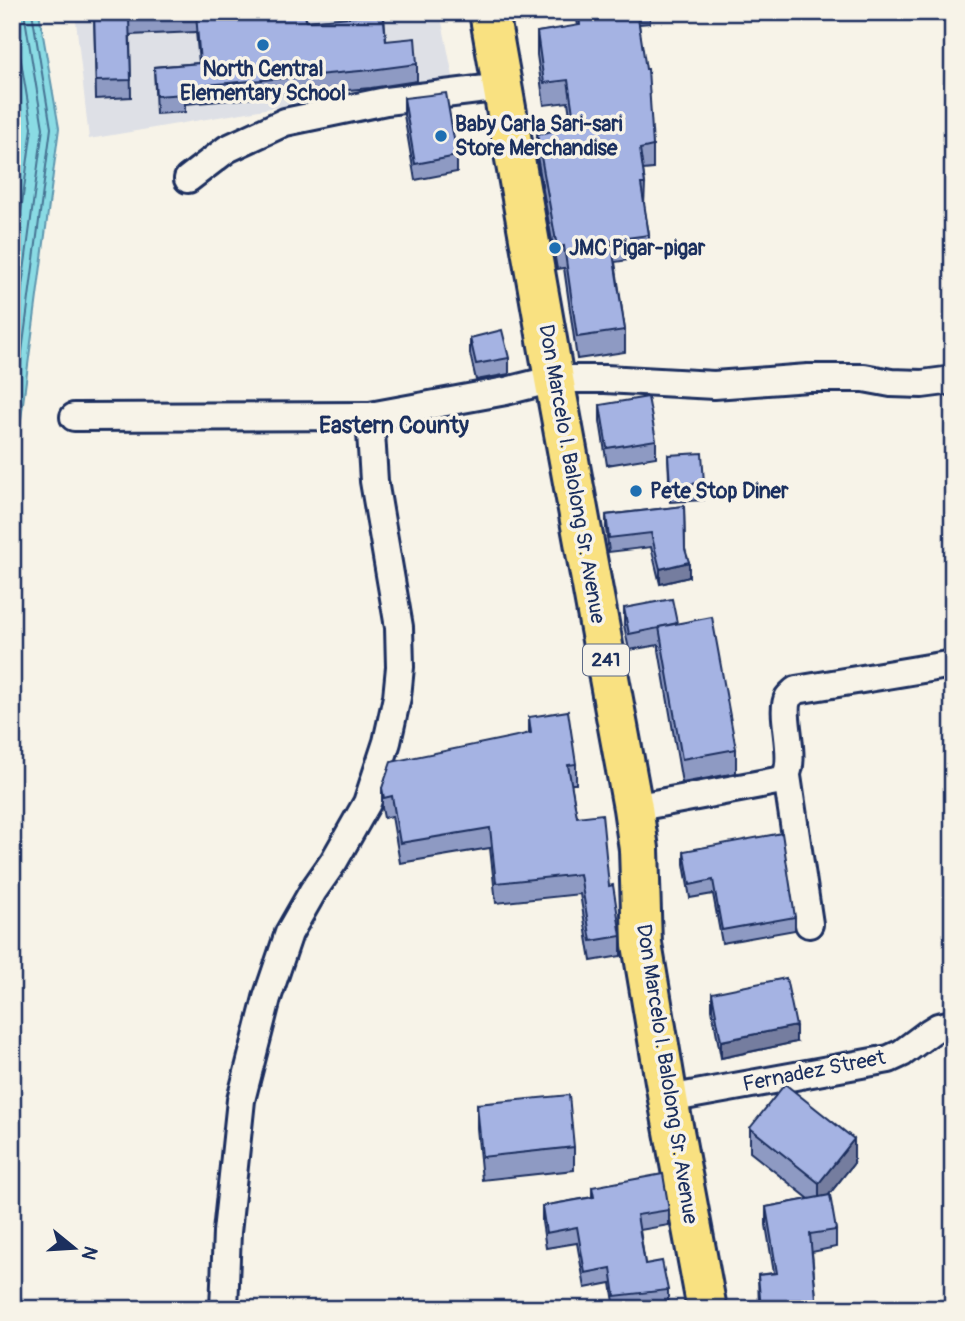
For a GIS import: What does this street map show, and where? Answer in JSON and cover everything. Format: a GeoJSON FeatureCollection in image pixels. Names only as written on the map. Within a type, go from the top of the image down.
{"type":"FeatureCollection","features":[{"type":"Feature","properties":{"kind":"main road","name":"Don Marcelo I. Balolong Sr. Avenue"},"geometry":{"type":"LineString","coordinates":[[489,12],[633,808],[639,849],[642,944],[707,1309]]}},
{"type":"Feature","properties":{"kind":"street"},"geometry":{"type":"LineString","coordinates":[[188,179],[227,149],[285,122],[386,102],[503,86]]}},
{"type":"Feature","properties":{"kind":"street"},"geometry":{"type":"LineString","coordinates":[[74,417],[370,416],[506,391],[554,379],[640,380],[715,385],[808,378],[864,378],[891,383],[922,384],[953,380]]}},
{"type":"Feature","properties":{"kind":"street"},"geometry":{"type":"LineString","coordinates":[[223,1309],[227,1233],[241,1100],[267,998],[289,933],[367,803],[387,742],[397,697],[400,667],[399,627],[374,481],[370,416]]}},
{"type":"Feature","properties":{"kind":"street"},"geometry":{"type":"LineString","coordinates":[[809,924],[787,776],[789,737],[786,706],[789,697],[796,691],[953,664]]}},
{"type":"Feature","properties":{"kind":"street"},"geometry":{"type":"LineString","coordinates":[[633,808],[782,780],[787,776]]}},
{"type":"Feature","properties":{"kind":"street","name":"Fernadez Street"},"geometry":{"type":"LineString","coordinates":[[668,1099],[889,1059],[938,1027],[953,1024]]}},
{"type":"Feature","properties":{"kind":"shaded area","name":"North Central Elementary School"},"geometry":{"type":"Polygon","coordinates":[[[75,12],[440,12],[453,77],[89,139],[75,12]]]}},
{"type":"Feature","properties":{"kind":"water"},"geometry":{"type":"Polygon","coordinates":[[[12,12],[39,12],[59,128],[12,472],[12,12]]]}},
{"type":"Feature","properties":{"kind":"building"},"geometry":{"type":"Polygon","coordinates":[[[94,12],[305,12],[306,21],[361,16],[360,12],[383,12],[386,41],[415,38],[417,64],[185,87],[185,94],[156,96],[154,67],[200,63],[196,14],[129,18],[131,80],[96,81],[94,12]]]}},
{"type":"Feature","properties":{"kind":"building"},"geometry":{"type":"Polygon","coordinates":[[[579,12],[637,12],[648,69],[653,146],[640,149],[645,184],[641,184],[649,235],[611,240],[625,330],[577,337],[564,246],[557,247],[537,134],[575,127],[568,80],[544,83],[537,32],[580,25],[579,12]]]}},
{"type":"Feature","properties":{"kind":"building"},"geometry":{"type":"Polygon","coordinates":[[[446,93],[457,156],[415,164],[404,98],[446,93]]]}},
{"type":"Feature","properties":{"kind":"building"},"geometry":{"type":"Polygon","coordinates":[[[502,330],[509,358],[476,364],[470,338],[502,330]]]}},
{"type":"Feature","properties":{"kind":"building"},"geometry":{"type":"Polygon","coordinates":[[[648,397],[656,440],[607,448],[600,405],[648,397]]]}},
{"type":"Feature","properties":{"kind":"building"},"geometry":{"type":"Polygon","coordinates":[[[702,453],[704,483],[670,485],[668,455],[702,453]]]}},
{"type":"Feature","properties":{"kind":"building"},"geometry":{"type":"Polygon","coordinates":[[[684,506],[685,549],[689,562],[660,569],[651,533],[609,538],[606,515],[684,506]]]}},
{"type":"Feature","properties":{"kind":"building"},"geometry":{"type":"Polygon","coordinates":[[[672,599],[677,623],[629,634],[624,608],[672,599]]]}},
{"type":"Feature","properties":{"kind":"building"},"geometry":{"type":"Polygon","coordinates":[[[712,617],[736,749],[682,759],[659,627],[712,617]]]}},
{"type":"Feature","properties":{"kind":"building"},"geometry":{"type":"Polygon","coordinates":[[[568,711],[576,764],[568,765],[577,817],[602,814],[609,886],[613,885],[621,936],[591,941],[580,874],[496,883],[490,828],[400,843],[392,796],[384,798],[382,788],[391,762],[531,733],[529,717],[568,711]]]}},
{"type":"Feature","properties":{"kind":"building"},"geometry":{"type":"Polygon","coordinates":[[[782,833],[795,917],[722,930],[713,880],[690,885],[684,851],[782,833]]]}},
{"type":"Feature","properties":{"kind":"building"},"geometry":{"type":"Polygon","coordinates":[[[786,978],[796,1026],[721,1041],[712,993],[786,978]]]}},
{"type":"Feature","properties":{"kind":"building"},"geometry":{"type":"Polygon","coordinates":[[[785,1084],[854,1139],[819,1183],[750,1128],[785,1084]]]}},
{"type":"Feature","properties":{"kind":"building"},"geometry":{"type":"Polygon","coordinates":[[[569,1095],[574,1147],[482,1157],[477,1104],[569,1095]]]}},
{"type":"Feature","properties":{"kind":"building"},"geometry":{"type":"Polygon","coordinates":[[[663,1174],[669,1210],[637,1215],[645,1264],[662,1261],[668,1290],[615,1296],[611,1268],[585,1273],[577,1227],[546,1233],[542,1206],[594,1197],[592,1187],[663,1174]]]}},
{"type":"Feature","properties":{"kind":"building"},"geometry":{"type":"Polygon","coordinates":[[[830,1195],[836,1230],[810,1234],[817,1309],[761,1309],[758,1275],[777,1273],[766,1207],[830,1195]]]}},
{"type":"Feature","properties":{"kind":"place","name":"North Central Elementary School"},"geometry":{"type":"Point","coordinates":[263,45]}},
{"type":"Feature","properties":{"kind":"place","name":"Baby Carla Sari-sari Store Merchandise"},"geometry":{"type":"Point","coordinates":[441,136]}},
{"type":"Feature","properties":{"kind":"place","name":"JMC Pigar-pigar"},"geometry":{"type":"Point","coordinates":[555,248]}},
{"type":"Feature","properties":{"kind":"place","name":"Pete Stop Diner"},"geometry":{"type":"Point","coordinates":[636,491]}},
{"type":"Feature","properties":{"kind":"district","name":"Eastern County"},"geometry":{"type":"Point","coordinates":[394,425]}}]}
